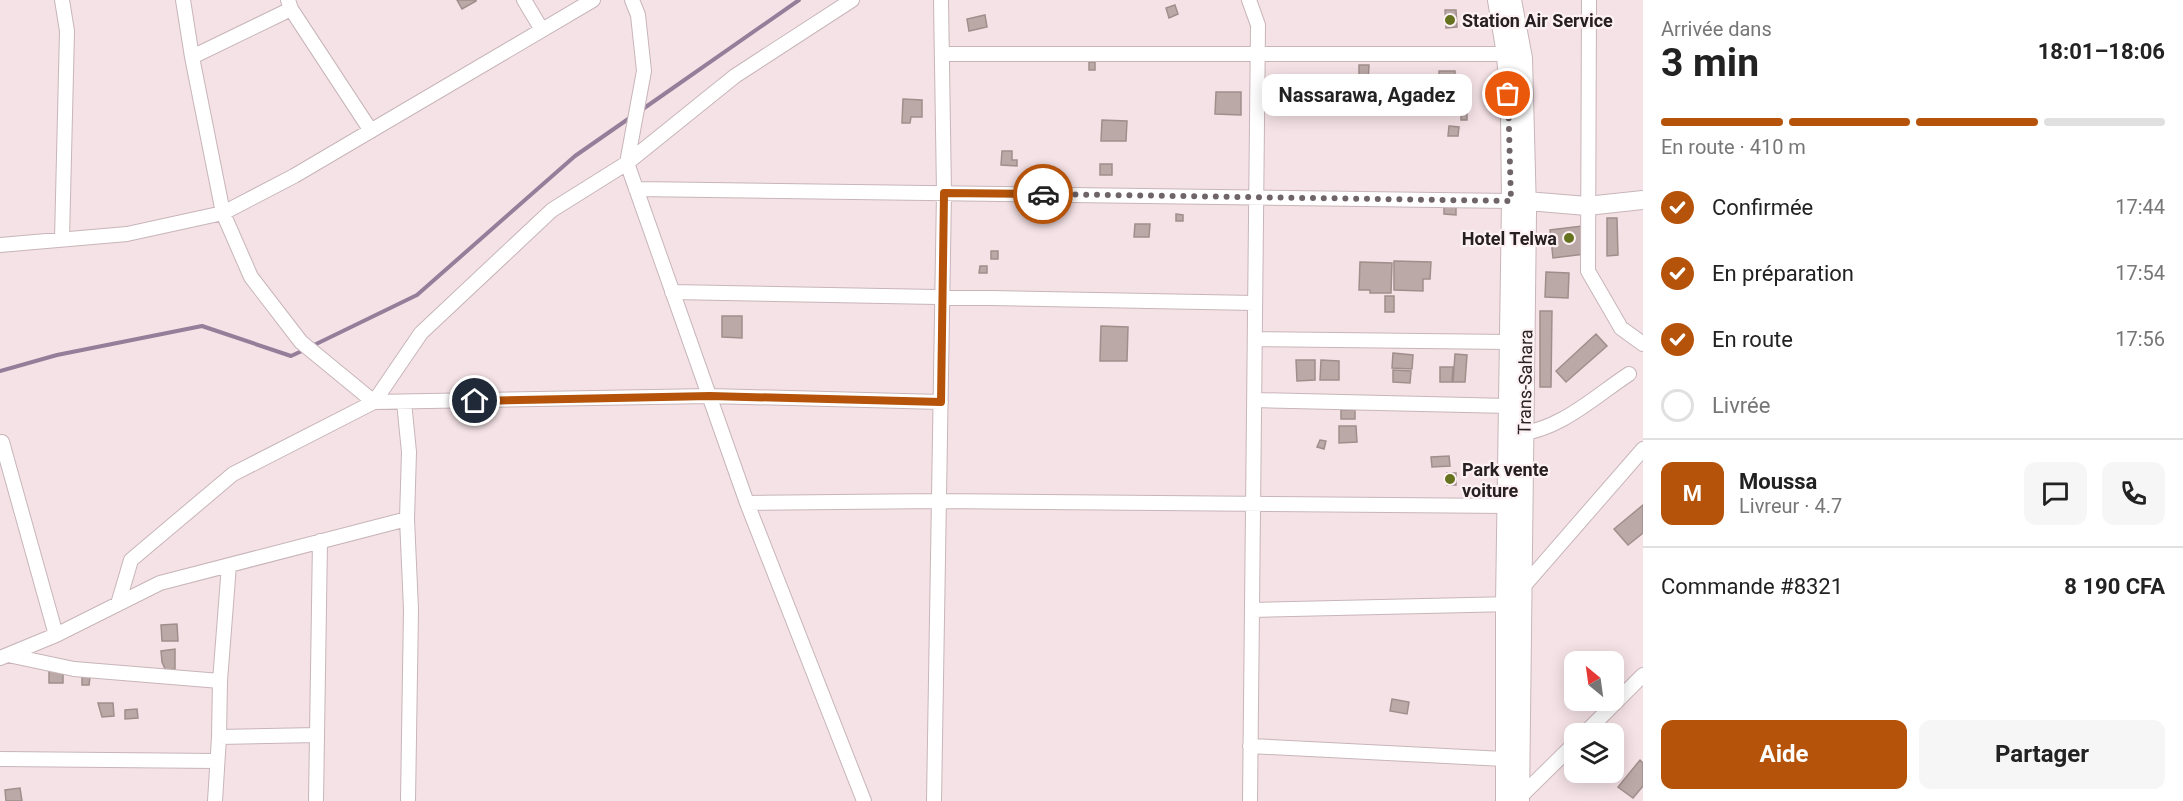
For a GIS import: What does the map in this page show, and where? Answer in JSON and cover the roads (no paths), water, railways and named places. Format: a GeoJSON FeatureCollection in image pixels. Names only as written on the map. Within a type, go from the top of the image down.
{"type":"FeatureCollection","features":[{"type":"Feature","properties":{"kind":"main road","name":"Trans-Sahara"},"geometry":{"type":"LineString","coordinates":[[1497,0],[1506,54],[1519,200],[1509,342],[1509,406],[1516,434],[1507,506],[1517,599],[1504,759],[1515,800]]}},
{"type":"Feature","properties":{"kind":"main road","name":"Trans-Sahara"},"geometry":{"type":"LineString","coordinates":[[1512,0],[1523,58],[1516,434],[1515,800]]}},
{"type":"Feature","properties":{"kind":"main road"},"geometry":{"type":"LineString","coordinates":[[1519,200],[1587,206],[1643,200]]}},
{"type":"Feature","properties":{"kind":"street"},"geometry":{"type":"LineString","coordinates":[[62,0],[67,31],[62,239]]}},
{"type":"Feature","properties":{"kind":"street"},"geometry":{"type":"LineString","coordinates":[[183,0],[223,213],[251,277],[301,342],[374,402]]}},
{"type":"Feature","properties":{"kind":"street"},"geometry":{"type":"LineString","coordinates":[[524,0],[542,30]]}},
{"type":"Feature","properties":{"kind":"street"},"geometry":{"type":"LineString","coordinates":[[0,245],[127,234],[223,213],[294,176],[593,0]]}},
{"type":"Feature","properties":{"kind":"street"},"geometry":{"type":"LineString","coordinates":[[632,0],[638,15],[645,71],[627,163],[747,503],[864,801]]}},
{"type":"Feature","properties":{"kind":"street"},"geometry":{"type":"LineString","coordinates":[[374,402],[422,333],[552,210],[627,163],[735,76],[852,0]]}},
{"type":"Feature","properties":{"kind":"street"},"geometry":{"type":"LineString","coordinates":[[934,801],[944,193],[941,0]]}},
{"type":"Feature","properties":{"kind":"street"},"geometry":{"type":"LineString","coordinates":[[1249,0],[1258,25],[1250,801]]}},
{"type":"Feature","properties":{"kind":"street"},"geometry":{"type":"LineString","coordinates":[[1589,0],[1588,271],[1621,328],[1643,344]]}},
{"type":"Feature","properties":{"kind":"street"},"geometry":{"type":"LineString","coordinates":[[192,57],[290,5],[371,131]]}},
{"type":"Feature","properties":{"kind":"street"},"geometry":{"type":"LineString","coordinates":[[942,54],[1506,54]]}},
{"type":"Feature","properties":{"kind":"street"},"geometry":{"type":"LineString","coordinates":[[636,189],[1519,200]]}},
{"type":"Feature","properties":{"kind":"street"},"geometry":{"type":"LineString","coordinates":[[672,292],[1255,303]]}},
{"type":"Feature","properties":{"kind":"street"},"geometry":{"type":"LineString","coordinates":[[1255,339],[1509,342]]}},
{"type":"Feature","properties":{"kind":"street"},"geometry":{"type":"LineString","coordinates":[[1516,434],[1557,422],[1629,374]]}},
{"type":"Feature","properties":{"kind":"street"},"geometry":{"type":"LineString","coordinates":[[118,604],[131,560],[233,474],[374,402],[710,396],[941,402]]}},
{"type":"Feature","properties":{"kind":"street"},"geometry":{"type":"LineString","coordinates":[[1254,400],[1509,406]]}},
{"type":"Feature","properties":{"kind":"street"},"geometry":{"type":"LineString","coordinates":[[404,402],[409,452],[407,519],[411,609],[408,801]]}},
{"type":"Feature","properties":{"kind":"street"},"geometry":{"type":"LineString","coordinates":[[2,441],[56,635]]}},
{"type":"Feature","properties":{"kind":"street"},"geometry":{"type":"LineString","coordinates":[[1252,610],[1517,599],[1643,449]]}},
{"type":"Feature","properties":{"kind":"street"},"geometry":{"type":"LineString","coordinates":[[747,503],[939,501],[1507,506]]}},
{"type":"Feature","properties":{"kind":"street"},"geometry":{"type":"LineString","coordinates":[[4,656],[56,635],[160,584],[407,519]]}},
{"type":"Feature","properties":{"kind":"street"},"geometry":{"type":"LineString","coordinates":[[316,801],[320,541]]}},
{"type":"Feature","properties":{"kind":"street"},"geometry":{"type":"LineString","coordinates":[[215,801],[220,681],[229,565]]}},
{"type":"Feature","properties":{"kind":"street"},"geometry":{"type":"LineString","coordinates":[[4,656],[74,669],[220,681]]}},
{"type":"Feature","properties":{"kind":"street"},"geometry":{"type":"LineString","coordinates":[[1595,723],[1643,675]]}},
{"type":"Feature","properties":{"kind":"street"},"geometry":{"type":"LineString","coordinates":[[219,737],[317,735]]}},
{"type":"Feature","properties":{"kind":"street"},"geometry":{"type":"LineString","coordinates":[[1250,746],[1504,759]]}},
{"type":"Feature","properties":{"kind":"street"},"geometry":{"type":"LineString","coordinates":[[1515,800],[1564,753]]}},
{"type":"Feature","properties":{"kind":"street"},"geometry":{"type":"LineString","coordinates":[[0,759],[217,761]]}},
{"type":"Feature","properties":{"kind":"waterway"},"geometry":{"type":"LineString","coordinates":[[640,111],[799,0]]}},
{"type":"Feature","properties":{"kind":"waterway"},"geometry":{"type":"LineString","coordinates":[[310,347],[417,295],[575,156],[631,117]]}},
{"type":"Feature","properties":{"kind":"waterway"},"geometry":{"type":"LineString","coordinates":[[0,371],[57,355],[202,326],[291,356],[304,350]]}},
{"type":"Feature","properties":{"kind":"place","name":"Station Air Service"},"geometry":{"type":"Point","coordinates":[1450,20]}},
{"type":"Feature","properties":{"kind":"place","name":"Nassarawa, Agadez"},"geometry":{"type":"Point","coordinates":[1508,94]}},
{"type":"Feature","properties":{"kind":"place","name":"Hotel Telwa"},"geometry":{"type":"Point","coordinates":[1569,238]}},
{"type":"Feature","properties":{"kind":"place","name":"Park vente voiture"},"geometry":{"type":"Point","coordinates":[1450,479]}}]}
